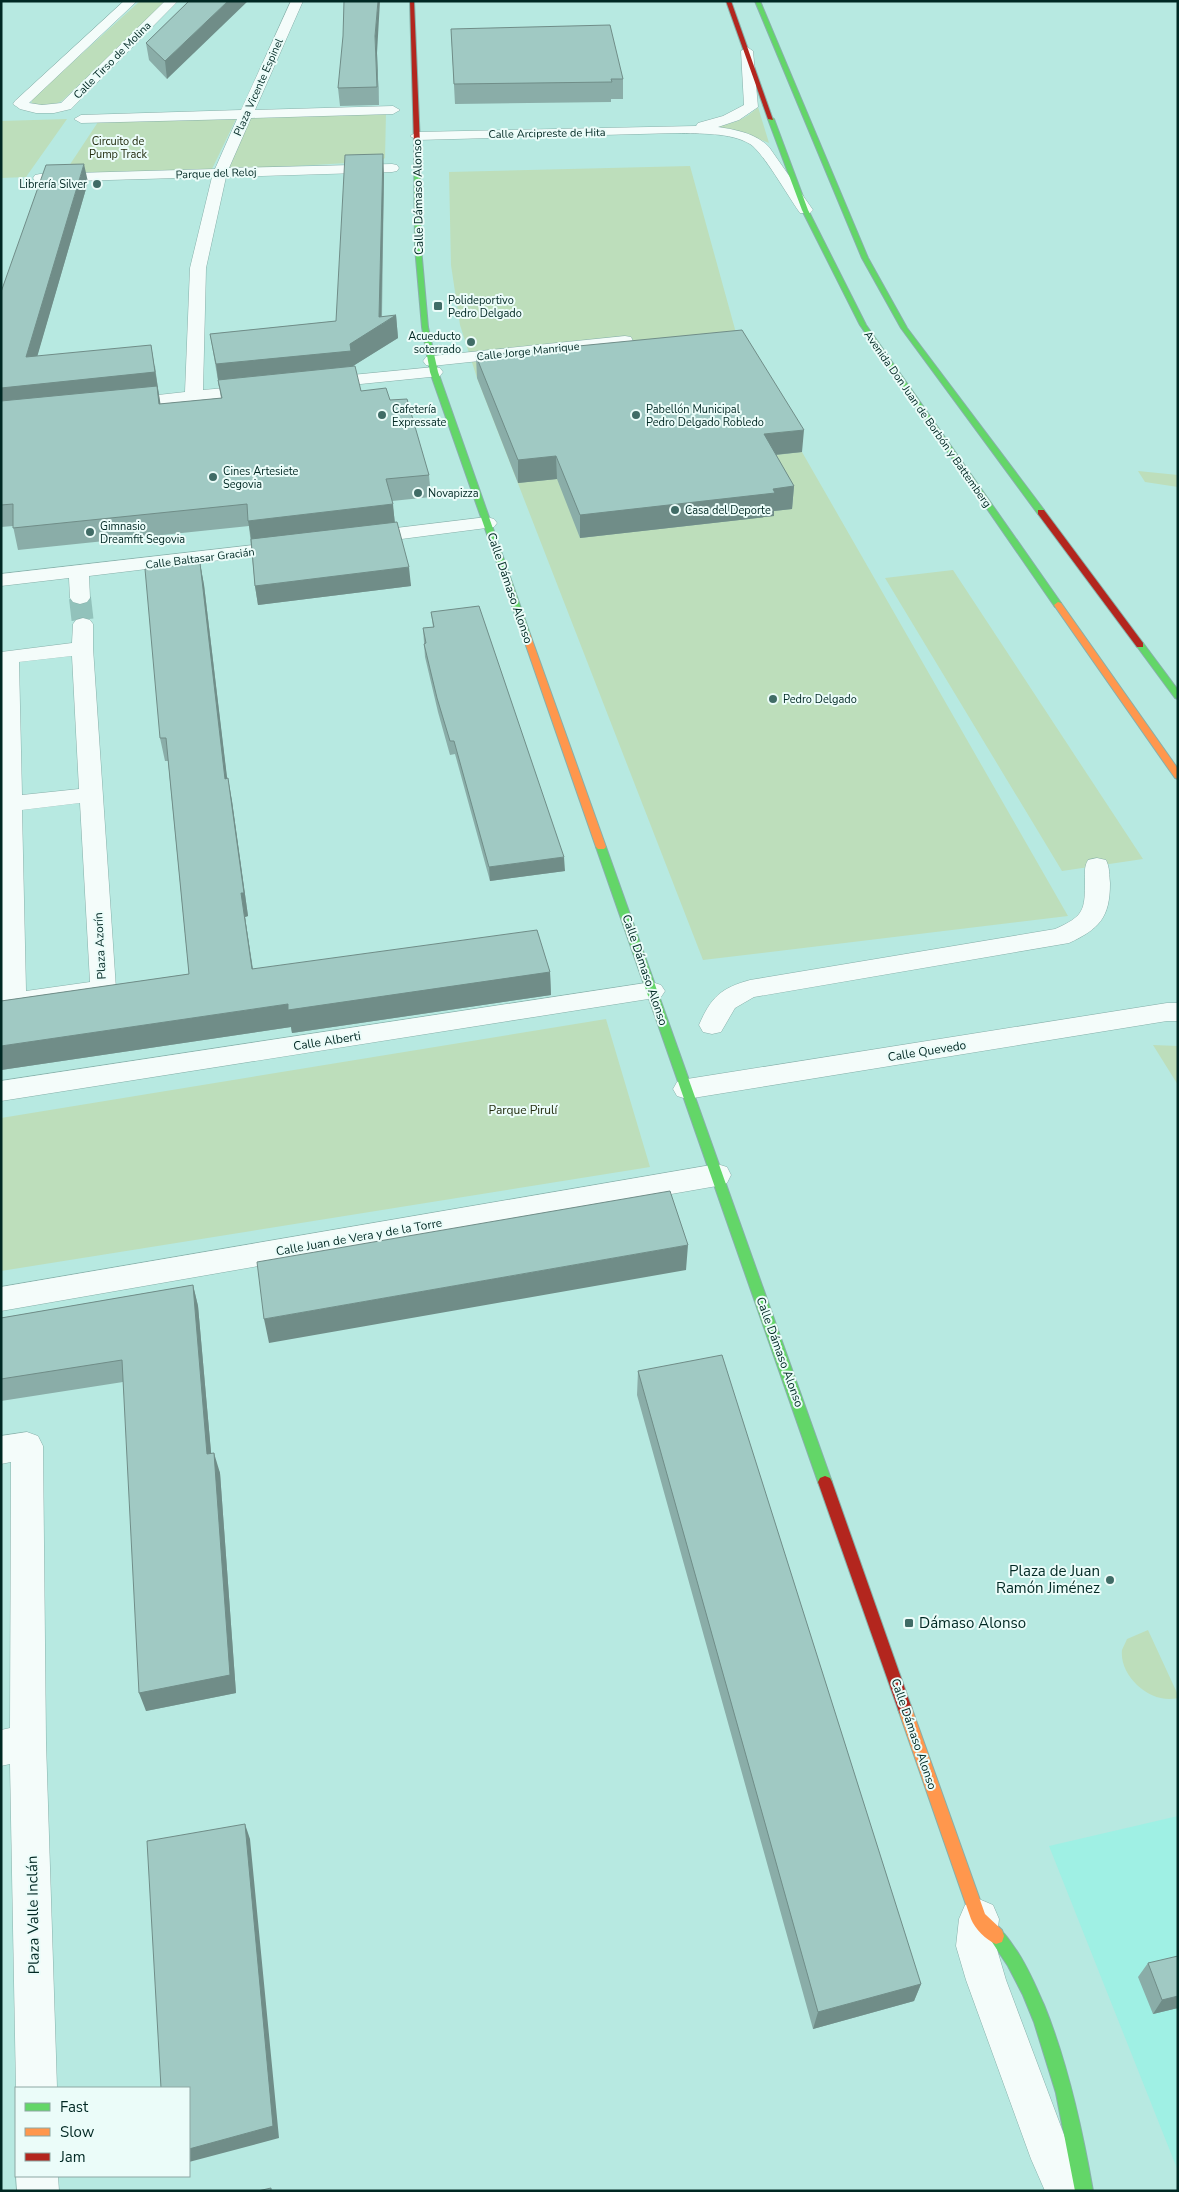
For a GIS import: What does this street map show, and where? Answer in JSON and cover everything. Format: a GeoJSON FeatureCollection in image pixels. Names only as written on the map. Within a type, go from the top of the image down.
{"type":"FeatureCollection","features":[{"type":"Feature","properties":{"kind":"main road","name":"Calle Dámaso Alonso"},"geometry":{"type":"LineString","coordinates":[[412,1],[417,136],[418,247],[426,328],[433,366],[979,1919],[1004,1946],[1025,1979],[1040,2015],[1066,2101],[1084,2191]]}},
{"type":"Feature","properties":{"kind":"main road","name":"Avenida Don Juan de Borbón y Battemberg"},"geometry":{"type":"LineString","coordinates":[[728,1],[805,210],[872,338],[1177,775]]}},
{"type":"Feature","properties":{"kind":"main road"},"geometry":{"type":"LineString","coordinates":[[757,1],[864,258],[904,328],[1178,696]]}},
{"type":"Feature","properties":{"kind":"street","name":"Calle Tirso de Molina"},"geometry":{"type":"LineString","coordinates":[[131,1],[20,104],[28,109],[55,109],[66,106],[172,1]]}},
{"type":"Feature","properties":{"kind":"street","name":"Plaza Vicente Espinel"},"geometry":{"type":"LineString","coordinates":[[194,396],[198,268],[220,173],[297,1]]}},
{"type":"Feature","properties":{"kind":"street","name":"Calle Arcipreste de Hita"},"geometry":{"type":"LineString","coordinates":[[677,129],[716,124],[736,116],[751,107],[747,51]]}},
{"type":"Feature","properties":{"kind":"street"},"geometry":{"type":"LineString","coordinates":[[81,119],[393,110]]}},
{"type":"Feature","properties":{"kind":"street","name":"Calle Arcipreste de Hita"},"geometry":{"type":"LineString","coordinates":[[417,136],[677,129],[718,131],[739,135],[755,141],[764,150],[805,210]]}},
{"type":"Feature","properties":{"kind":"street","name":"Parque del Reloj"},"geometry":{"type":"LineString","coordinates":[[40,178],[392,168]]}},
{"type":"Feature","properties":{"kind":"street","name":"Calle Jorge Manrique"},"geometry":{"type":"LineString","coordinates":[[309,385],[433,366],[625,341]]}},
{"type":"Feature","properties":{"kind":"street"},"geometry":{"type":"LineString","coordinates":[[107,405],[270,389]]}},
{"type":"Feature","properties":{"kind":"street"},"geometry":{"type":"LineString","coordinates":[[342,540],[487,522]]}},
{"type":"Feature","properties":{"kind":"street","name":"Calle Baltasar Gracián"},"geometry":{"type":"LineString","coordinates":[[1,580],[303,545]]}},
{"type":"Feature","properties":{"kind":"street"},"geometry":{"type":"LineString","coordinates":[[79,572],[80,598]]}},
{"type":"Feature","properties":{"kind":"street","name":"Plaza Azorín"},"geometry":{"type":"LineString","coordinates":[[82,648],[8,657],[13,1002],[103,989],[82,648],[83,624]]}},
{"type":"Feature","properties":{"kind":"street"},"geometry":{"type":"LineString","coordinates":[[10,804],[91,795]]}},
{"type":"Feature","properties":{"kind":"street"},"geometry":{"type":"LineString","coordinates":[[712,1025],[719,1006],[737,994],[750,989],[1060,937],[1082,928],[1091,920],[1097,906],[1097,866]]}},
{"type":"Feature","properties":{"kind":"street","name":"Calle Alberti"},"geometry":{"type":"LineString","coordinates":[[1,1091],[652,991]]}},
{"type":"Feature","properties":{"kind":"street","name":"Calle Quevedo"},"geometry":{"type":"LineString","coordinates":[[686,1089],[1174,1011]]}},
{"type":"Feature","properties":{"kind":"street","name":"Calle Juan de Vera y de la Torre"},"geometry":{"type":"LineString","coordinates":[[1,1298],[717,1175]]}},
{"type":"Feature","properties":{"kind":"street","name":"Plaza Valle Inclán"},"geometry":{"type":"LineString","coordinates":[[1,1450],[27,1446],[14,1745],[36,2087]]}},
{"type":"Feature","properties":{"kind":"street","name":"Calle Dámaso Alonso"},"geometry":{"type":"LineString","coordinates":[[979,1919],[976,1946],[986,1980],[1052,2159],[1068,2191]]}},
{"type":"Feature","properties":{"kind":"street"},"geometry":{"type":"LineString","coordinates":[[37,2177],[38,2191]]}},
{"type":"Feature","properties":{"kind":"shaded area"},"geometry":{"type":"Polygon","coordinates":[[[1178,1816],[1178,2171],[1049,1846],[1178,1816]]]}},
{"type":"Feature","properties":{"kind":"green space"},"geometry":{"type":"Polygon","coordinates":[[[140,1],[167,1],[62,101],[51,106],[31,104],[33,98],[140,1]]]}},
{"type":"Feature","properties":{"kind":"green space"},"geometry":{"type":"Polygon","coordinates":[[[758,107],[769,143],[735,130],[708,128],[741,119],[758,107]]]}},
{"type":"Feature","properties":{"kind":"green space"},"geometry":{"type":"Polygon","coordinates":[[[386,113],[385,158],[381,161],[230,170],[229,166],[245,115],[386,113]]]}},
{"type":"Feature","properties":{"kind":"green space","name":"Circuito de Pump Track"},"geometry":{"type":"Polygon","coordinates":[[[237,117],[212,169],[63,175],[100,119],[237,117]]]}},
{"type":"Feature","properties":{"kind":"green space"},"geometry":{"type":"Polygon","coordinates":[[[67,119],[26,177],[1,178],[1,121],[67,119]]]}},
{"type":"Feature","properties":{"kind":"green space","name":"Pedro Delgado"},"geometry":{"type":"Polygon","coordinates":[[[690,166],[741,351],[802,452],[1068,916],[703,960],[477,378],[460,325],[451,265],[449,172],[690,166]]]}},
{"type":"Feature","properties":{"kind":"green space"},"geometry":{"type":"Polygon","coordinates":[[[1138,471],[1178,475],[1178,487],[1145,482],[1138,471]]]}},
{"type":"Feature","properties":{"kind":"green space"},"geometry":{"type":"Polygon","coordinates":[[[953,570],[1143,859],[1062,871],[885,578],[953,570]]]}},
{"type":"Feature","properties":{"kind":"green space","name":"Parque Pirulí"},"geometry":{"type":"Polygon","coordinates":[[[606,1019],[650,1167],[1,1271],[1,1118],[606,1019]]]}},
{"type":"Feature","properties":{"kind":"green space"},"geometry":{"type":"Polygon","coordinates":[[[1153,1045],[1178,1046],[1178,1085],[1153,1045]]]}},
{"type":"Feature","properties":{"kind":"green space"},"geometry":{"type":"Polygon","coordinates":[[[1148,1630],[1178,1698],[1168,1699],[1148,1693],[1139,1687],[1126,1670],[1122,1660],[1122,1650],[1127,1639],[1148,1630]]]}},
{"type":"Feature","properties":{"kind":"building"},"geometry":{"type":"Polygon","coordinates":[[[189,1],[228,1],[165,61],[146,43],[189,1]]]}},
{"type":"Feature","properties":{"kind":"building"},"geometry":{"type":"Polygon","coordinates":[[[344,1],[378,1],[375,36],[377,87],[338,88],[344,1]]]}},
{"type":"Feature","properties":{"kind":"building"},"geometry":{"type":"Polygon","coordinates":[[[610,25],[623,79],[611,79],[612,82],[454,84],[451,29],[610,25]]]}},
{"type":"Feature","properties":{"kind":"building"},"geometry":{"type":"Polygon","coordinates":[[[383,154],[379,317],[396,315],[350,344],[351,351],[216,364],[210,334],[336,321],[345,155],[383,154]]]}},
{"type":"Feature","properties":{"kind":"building"},"geometry":{"type":"Polygon","coordinates":[[[84,164],[26,357],[151,345],[155,372],[1,388],[1,292],[46,165],[84,164]]]}},
{"type":"Feature","properties":{"kind":"building","name":"Pabellón Municipal Pedro Delgado Robledo"},"geometry":{"type":"Polygon","coordinates":[[[742,330],[804,430],[764,434],[794,486],[773,489],[775,493],[580,515],[556,456],[518,460],[476,356],[742,330]]]}},
{"type":"Feature","properties":{"kind":"building","name":"Cines Artesiete Segovia"},"geometry":{"type":"Polygon","coordinates":[[[355,366],[361,391],[386,388],[390,400],[407,399],[429,475],[386,479],[393,504],[248,521],[247,504],[13,528],[13,504],[1,505],[1,401],[157,386],[159,404],[222,398],[218,380],[355,366]]]}},
{"type":"Feature","properties":{"kind":"building"},"geometry":{"type":"Polygon","coordinates":[[[397,522],[409,567],[255,586],[251,539],[397,522]]]}},
{"type":"Feature","properties":{"kind":"building"},"geometry":{"type":"Polygon","coordinates":[[[200,563],[225,779],[228,778],[244,893],[241,893],[252,969],[537,930],[550,972],[288,1010],[288,1004],[1,1046],[1,1001],[189,974],[166,738],[160,738],[145,569],[200,563]]]}},
{"type":"Feature","properties":{"kind":"building"},"geometry":{"type":"Polygon","coordinates":[[[479,606],[564,857],[489,867],[454,741],[450,741],[437,698],[424,644],[426,643],[423,628],[434,627],[431,612],[479,606]]]}},
{"type":"Feature","properties":{"kind":"building"},"geometry":{"type":"Polygon","coordinates":[[[670,1191],[688,1245],[264,1319],[257,1262],[670,1191]]]}},
{"type":"Feature","properties":{"kind":"building"},"geometry":{"type":"Polygon","coordinates":[[[193,1285],[207,1454],[214,1453],[230,1675],[139,1693],[122,1360],[1,1379],[1,1318],[193,1285]]]}},
{"type":"Feature","properties":{"kind":"building"},"geometry":{"type":"Polygon","coordinates":[[[722,1355],[921,1984],[818,2012],[638,1371],[722,1355]]]}},
{"type":"Feature","properties":{"kind":"building"},"geometry":{"type":"Polygon","coordinates":[[[245,1824],[273,2126],[190,2149],[190,2087],[161,2087],[147,1841],[245,1824]]]}},
{"type":"Feature","properties":{"kind":"building"},"geometry":{"type":"Polygon","coordinates":[[[1178,1956],[1178,1996],[1162,2000],[1148,1963],[1178,1956]]]}},
{"type":"Feature","properties":{"kind":"building"},"geometry":{"type":"Polygon","coordinates":[[[271,2188],[271,2191],[258,2191],[271,2188]]]}},
{"type":"Feature","properties":{"kind":"tunnel"},"geometry":{"type":"LineString","coordinates":[[80,598],[83,624]]}},
{"type":"Feature","properties":{"kind":"traffic: fast"},"geometry":{"type":"LineString","coordinates":[[757,1],[865,258],[904,328],[1041,512]]}},
{"type":"Feature","properties":{"kind":"traffic: fast"},"geometry":{"type":"LineString","coordinates":[[771,119],[805,210],[863,325],[1058,605]]}},
{"type":"Feature","properties":{"kind":"traffic: fast"},"geometry":{"type":"LineString","coordinates":[[417,145],[418,247],[425,327],[434,372],[526,634]]}},
{"type":"Feature","properties":{"kind":"traffic: fast"},"geometry":{"type":"LineString","coordinates":[[1140,645],[1178,696]]}},
{"type":"Feature","properties":{"kind":"traffic: fast"},"geometry":{"type":"LineString","coordinates":[[601,847],[825,1482]]}},
{"type":"Feature","properties":{"kind":"traffic: fast"},"geometry":{"type":"LineString","coordinates":[[996,1936],[1013,1960],[1029,1989],[1042,2022],[1064,2093],[1084,2191]]}},
{"type":"Feature","properties":{"kind":"traffic: slow"},"geometry":{"type":"LineString","coordinates":[[1058,605],[1178,776]]}},
{"type":"Feature","properties":{"kind":"traffic: slow"},"geometry":{"type":"LineString","coordinates":[[526,634],[601,847]]}},
{"type":"Feature","properties":{"kind":"traffic: slow"},"geometry":{"type":"LineString","coordinates":[[905,1709],[979,1919],[996,1936]]}},
{"type":"Feature","properties":{"kind":"traffic: jam"},"geometry":{"type":"LineString","coordinates":[[412,1],[417,145]]}},
{"type":"Feature","properties":{"kind":"traffic: jam"},"geometry":{"type":"LineString","coordinates":[[728,1],[771,119]]}},
{"type":"Feature","properties":{"kind":"traffic: jam"},"geometry":{"type":"LineString","coordinates":[[1041,512],[1140,645]]}},
{"type":"Feature","properties":{"kind":"traffic: jam"},"geometry":{"type":"LineString","coordinates":[[825,1482],[905,1709]]}},
{"type":"Feature","properties":{"kind":"place","name":"Librería Silver"},"geometry":{"type":"Point","coordinates":[97,184]}},
{"type":"Feature","properties":{"kind":"place","name":"Polideportivo Pedro Delgado"},"geometry":{"type":"Point","coordinates":[438,306]}},
{"type":"Feature","properties":{"kind":"place","name":"Acueducto soterrado"},"geometry":{"type":"Point","coordinates":[471,342]}},
{"type":"Feature","properties":{"kind":"place","name":"Cafetería Expressate"},"geometry":{"type":"Point","coordinates":[382,415]}},
{"type":"Feature","properties":{"kind":"place","name":"Pabellón Municipal Pedro Delgado Robledo"},"geometry":{"type":"Point","coordinates":[636,415]}},
{"type":"Feature","properties":{"kind":"place","name":"Cines Artesiete Segovia"},"geometry":{"type":"Point","coordinates":[213,477]}},
{"type":"Feature","properties":{"kind":"place","name":"Novapizza"},"geometry":{"type":"Point","coordinates":[418,493]}},
{"type":"Feature","properties":{"kind":"place","name":"Casa del Deporte"},"geometry":{"type":"Point","coordinates":[675,510]}},
{"type":"Feature","properties":{"kind":"place","name":"Gimnasio Dreamfit Segovia"},"geometry":{"type":"Point","coordinates":[90,532]}},
{"type":"Feature","properties":{"kind":"place","name":"Pedro Delgado"},"geometry":{"type":"Point","coordinates":[773,699]}},
{"type":"Feature","properties":{"kind":"place","name":"Plaza de Juan Ramón Jiménez"},"geometry":{"type":"Point","coordinates":[1110,1580]}},
{"type":"Feature","properties":{"kind":"place","name":"Dámaso Alonso"},"geometry":{"type":"Point","coordinates":[909,1623]}}]}
